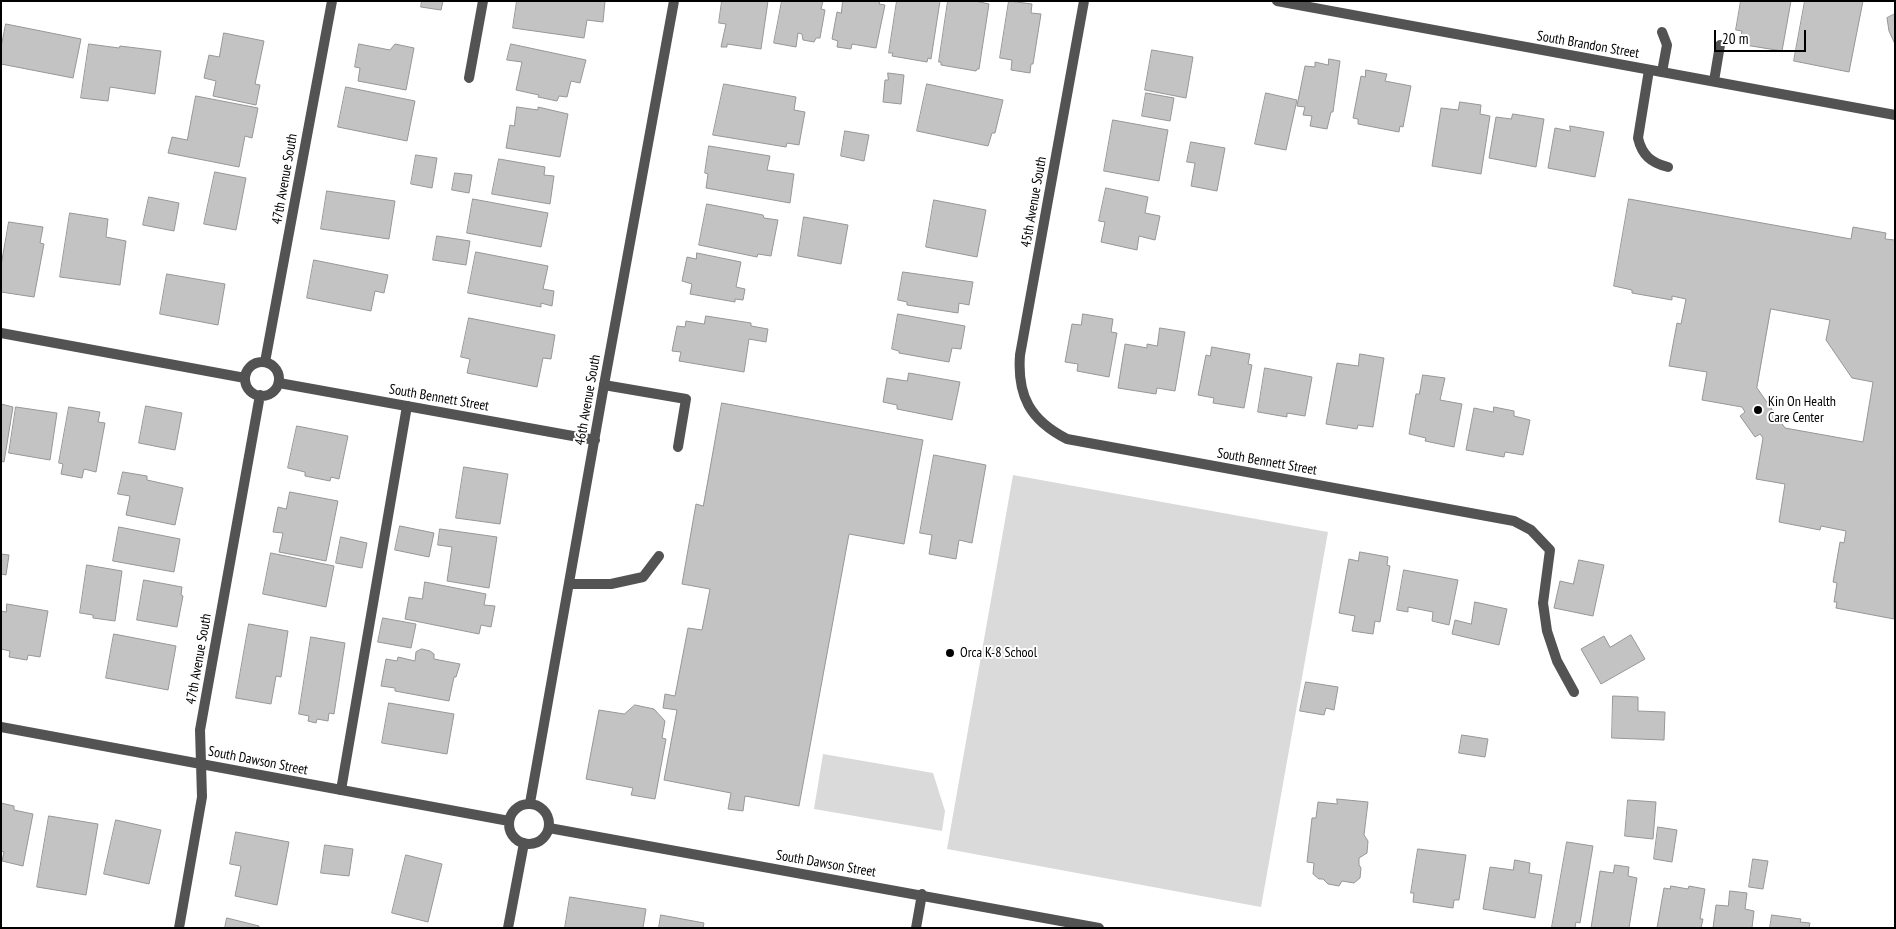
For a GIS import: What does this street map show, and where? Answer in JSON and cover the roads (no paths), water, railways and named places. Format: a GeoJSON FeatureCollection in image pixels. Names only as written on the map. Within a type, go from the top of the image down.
{"type":"FeatureCollection","features":[{"type":"Feature","properties":{"kind":"street","name":"47th Avenue South"},"geometry":{"type":"LineString","coordinates":[[266,362],[332,1]]}},
{"type":"Feature","properties":{"kind":"street"},"geometry":{"type":"LineString","coordinates":[[469,78],[483,1]]}},
{"type":"Feature","properties":{"kind":"street","name":"46th Avenue South"},"geometry":{"type":"LineString","coordinates":[[530,803],[674,1]]}},
{"type":"Feature","properties":{"kind":"street","name":"45th Avenue South"},"geometry":{"type":"LineString","coordinates":[[1028,406],[1018,372],[1020,354],[1084,1]]}},
{"type":"Feature","properties":{"kind":"street","name":"South Brandon Street"},"geometry":{"type":"LineString","coordinates":[[1277,1],[1895,116]]}},
{"type":"Feature","properties":{"kind":"street"},"geometry":{"type":"LineString","coordinates":[[1662,32],[1667,45],[1662,72]]}},
{"type":"Feature","properties":{"kind":"street"},"geometry":{"type":"LineString","coordinates":[[1714,82],[1720,45]]}},
{"type":"Feature","properties":{"kind":"street"},"geometry":{"type":"LineString","coordinates":[[1649,70],[1638,138],[1640,147],[1651,161],[1668,167]]}},
{"type":"Feature","properties":{"kind":"street"},"geometry":{"type":"LineString","coordinates":[[1,333],[245,378]]}},
{"type":"Feature","properties":{"kind":"street"},"geometry":{"type":"LineString","coordinates":[[266,362],[273,365],[279,374],[279,383],[271,393],[260,395],[250,390],[246,385],[245,378],[253,364],[266,362]]}},
{"type":"Feature","properties":{"kind":"street","name":"South Bennett Street"},"geometry":{"type":"LineString","coordinates":[[279,383],[595,440]]}},
{"type":"Feature","properties":{"kind":"street"},"geometry":{"type":"LineString","coordinates":[[604,385],[686,399],[678,447]]}},
{"type":"Feature","properties":{"kind":"street","name":"47th Avenue South"},"geometry":{"type":"LineString","coordinates":[[179,928],[202,797],[200,730],[260,395]]}},
{"type":"Feature","properties":{"kind":"street"},"geometry":{"type":"LineString","coordinates":[[341,790],[407,406]]}},
{"type":"Feature","properties":{"kind":"street","name":"South Bennett Street"},"geometry":{"type":"LineString","coordinates":[[1028,406],[1038,420],[1051,432],[1066,440],[1514,522],[1532,530],[1550,550],[1543,603],[1546,631],[1557,661],[1574,692]]}},
{"type":"Feature","properties":{"kind":"street"},"geometry":{"type":"LineString","coordinates":[[570,584],[611,584],[643,577],[659,556]]}},
{"type":"Feature","properties":{"kind":"street","name":"South Dawson Street"},"geometry":{"type":"LineString","coordinates":[[1,727],[510,821]]}},
{"type":"Feature","properties":{"kind":"street"},"geometry":{"type":"LineString","coordinates":[[530,803],[543,808],[549,819],[548,832],[539,842],[532,844],[524,843],[514,837],[510,831],[510,821],[513,812],[518,807],[530,803]]}},
{"type":"Feature","properties":{"kind":"street","name":"South Dawson Street"},"geometry":{"type":"LineString","coordinates":[[549,828],[922,894],[1099,928]]}},
{"type":"Feature","properties":{"kind":"street"},"geometry":{"type":"LineString","coordinates":[[508,928],[524,843]]}},
{"type":"Feature","properties":{"kind":"street"},"geometry":{"type":"LineString","coordinates":[[916,928],[922,894]]}},
{"type":"Feature","properties":{"kind":"place","name":"Kin On Health Care Center"},"geometry":{"type":"Point","coordinates":[1758,410]}},
{"type":"Feature","properties":{"kind":"place","name":"Orca K-8 School"},"geometry":{"type":"Point","coordinates":[950,653]}}]}
